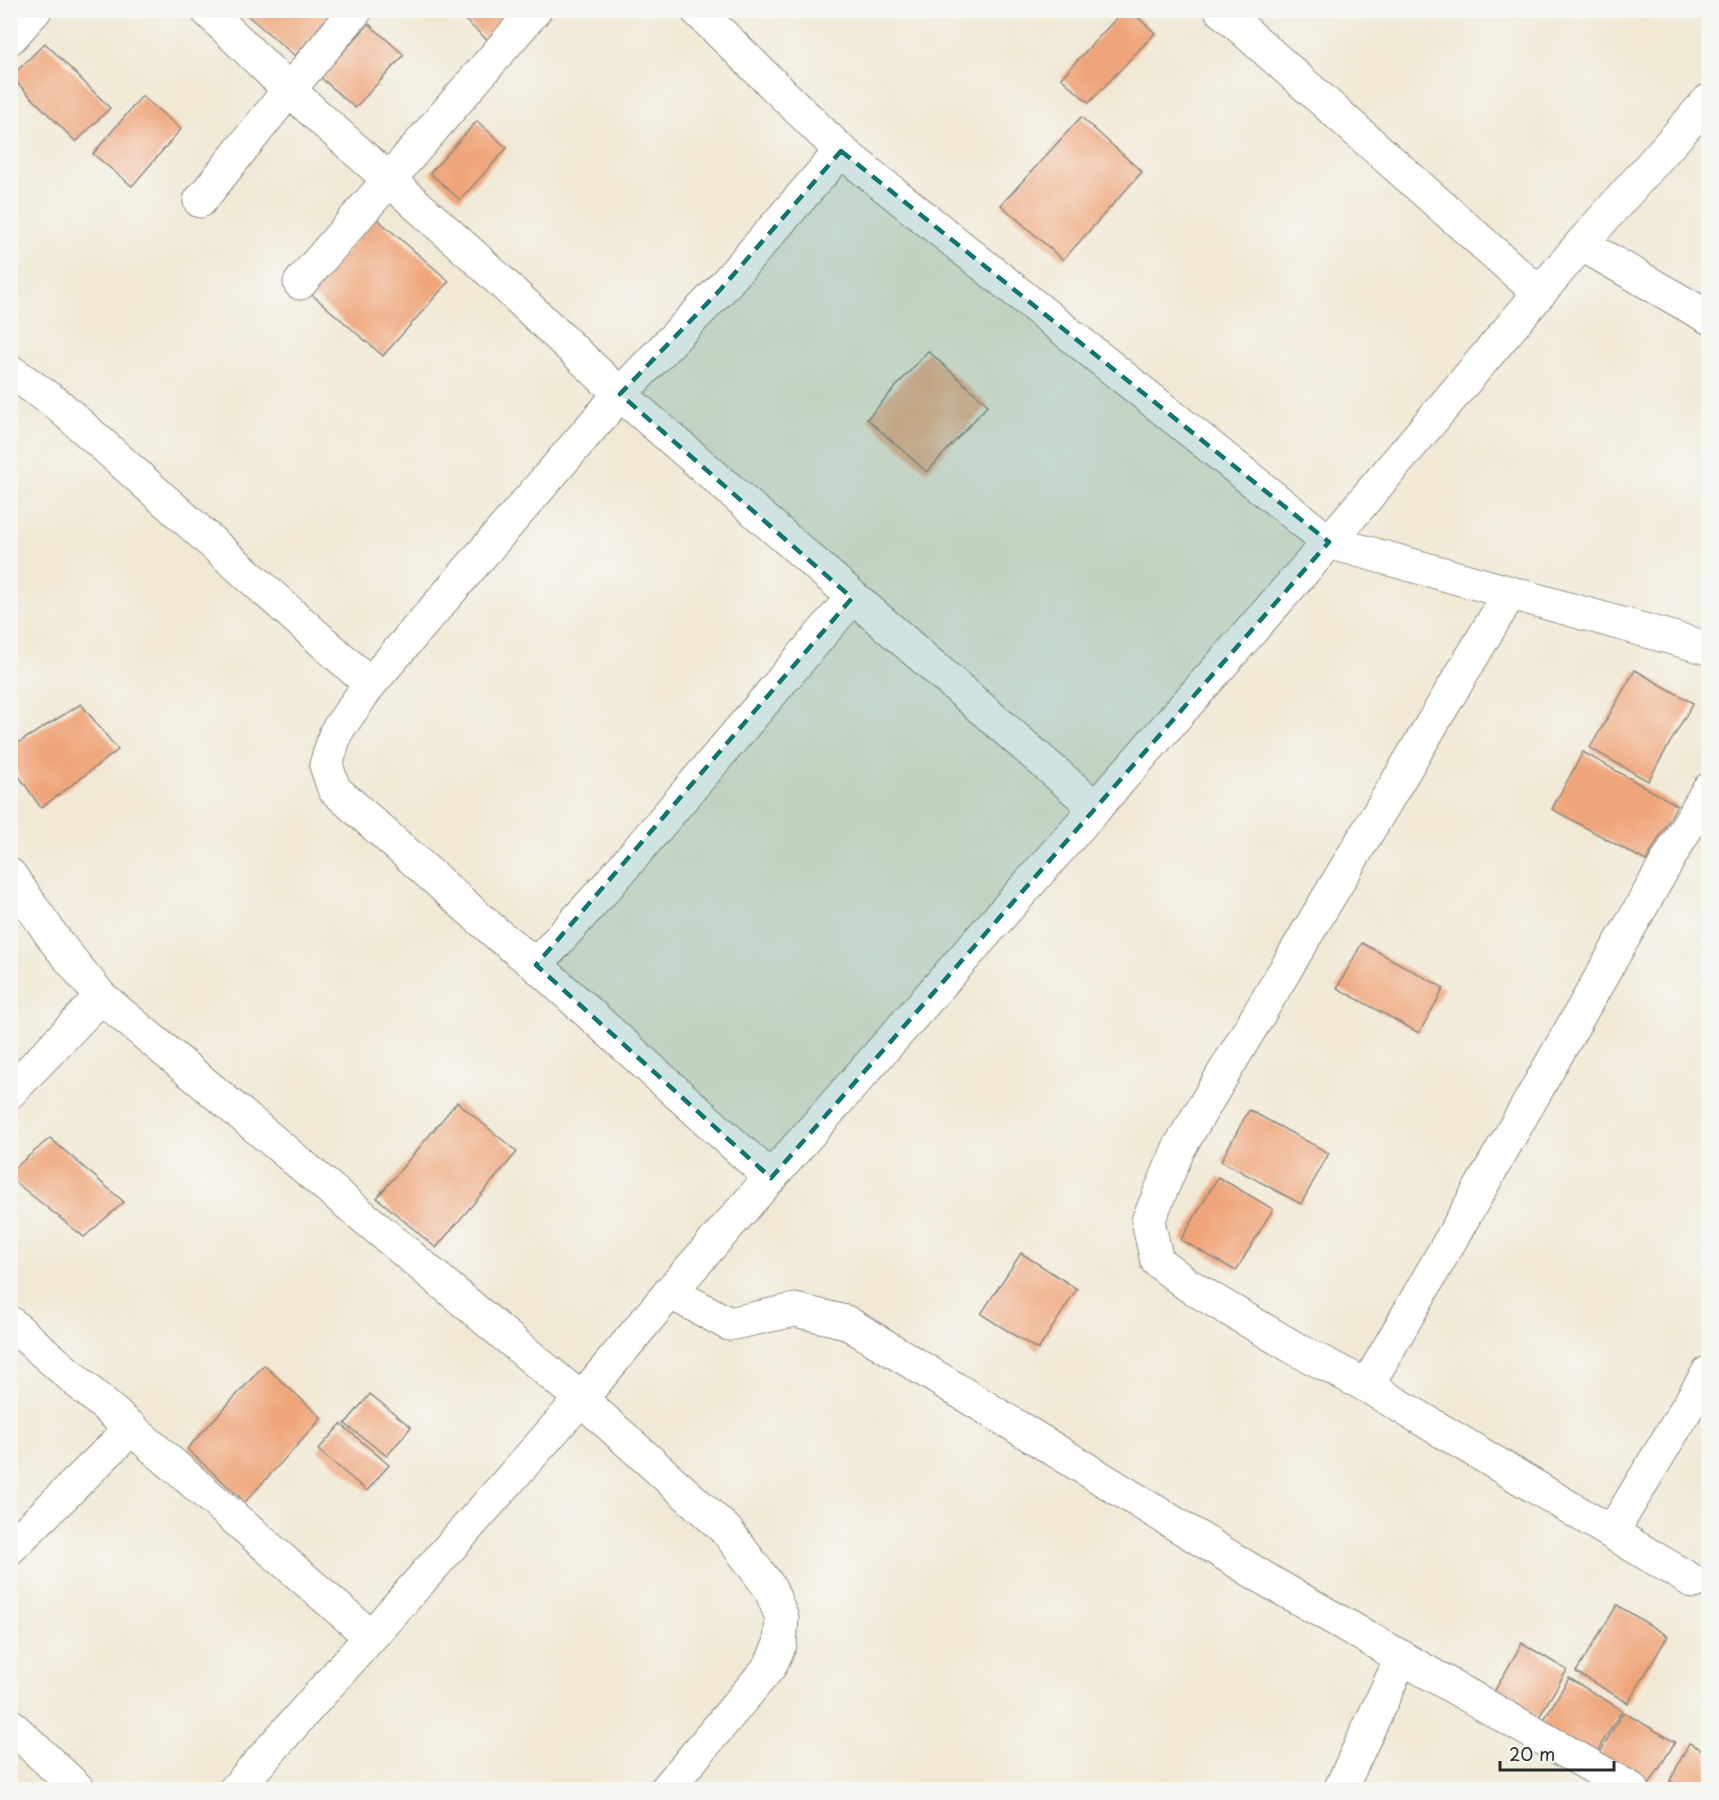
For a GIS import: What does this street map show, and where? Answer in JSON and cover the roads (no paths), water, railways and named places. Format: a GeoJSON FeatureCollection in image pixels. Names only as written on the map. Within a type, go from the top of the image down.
{"type":"FeatureCollection","features":[{"type":"Feature","properties":{"kind":"street"},"geometry":{"type":"LineString","coordinates":[[10,38],[35,10]]}},
{"type":"Feature","properties":{"kind":"street"},"geometry":{"type":"LineString","coordinates":[[207,10],[289,90],[477,259],[620,394],[1096,808]]}},
{"type":"Feature","properties":{"kind":"street"},"geometry":{"type":"LineString","coordinates":[[200,201],[356,10]]}},
{"type":"Feature","properties":{"kind":"street"},"geometry":{"type":"LineString","coordinates":[[300,283],[535,10]]}},
{"type":"Feature","properties":{"kind":"street"},"geometry":{"type":"LineString","coordinates":[[698,10],[840,151],[1329,542],[1708,648]]}},
{"type":"Feature","properties":{"kind":"street"},"geometry":{"type":"LineString","coordinates":[[1221,10],[1539,293]]}},
{"type":"Feature","properties":{"kind":"street"},"geometry":{"type":"LineString","coordinates":[[235,1790],[581,1399],[670,1292],[1329,542],[1581,244],[1708,101]]}},
{"type":"Feature","properties":{"kind":"street"},"geometry":{"type":"LineString","coordinates":[[771,1178],[536,965],[497,934],[334,789],[326,765],[336,732],[370,684],[620,394],[720,290],[840,151]]}},
{"type":"Feature","properties":{"kind":"street"},"geometry":{"type":"LineString","coordinates":[[1581,244],[1708,317]]}},
{"type":"Feature","properties":{"kind":"street"},"geometry":{"type":"LineString","coordinates":[[10,371],[57,404],[370,684]]}},
{"type":"Feature","properties":{"kind":"street"},"geometry":{"type":"LineString","coordinates":[[1510,593],[1179,1148],[1148,1221],[1157,1261],[1188,1285],[1296,1349],[1367,1386],[1694,1582]]}},
{"type":"Feature","properties":{"kind":"street"},"geometry":{"type":"LineString","coordinates":[[536,965],[610,883],[852,598]]}},
{"type":"Feature","properties":{"kind":"street"},"geometry":{"type":"LineString","coordinates":[[1367,1386],[1708,790]]}},
{"type":"Feature","properties":{"kind":"street"},"geometry":{"type":"LineString","coordinates":[[10,875],[57,943],[101,997],[581,1399],[727,1531],[770,1588],[782,1618],[780,1644],[770,1666],[666,1790]]}},
{"type":"Feature","properties":{"kind":"street"},"geometry":{"type":"LineString","coordinates":[[10,1092],[101,997]]}},
{"type":"Feature","properties":{"kind":"street"},"geometry":{"type":"LineString","coordinates":[[670,1292],[729,1324],[795,1310],[846,1322],[1262,1577],[1633,1790]]}},
{"type":"Feature","properties":{"kind":"street"},"geometry":{"type":"LineString","coordinates":[[10,1323],[370,1636]]}},
{"type":"Feature","properties":{"kind":"street"},"geometry":{"type":"LineString","coordinates":[[1612,1532],[1708,1373]]}},
{"type":"Feature","properties":{"kind":"street"},"geometry":{"type":"LineString","coordinates":[[10,1548],[132,1428]]}},
{"type":"Feature","properties":{"kind":"street"},"geometry":{"type":"LineString","coordinates":[[1340,1790],[1402,1657]]}},
{"type":"Feature","properties":{"kind":"street"},"geometry":{"type":"LineString","coordinates":[[10,1725],[79,1790]]}}]}
